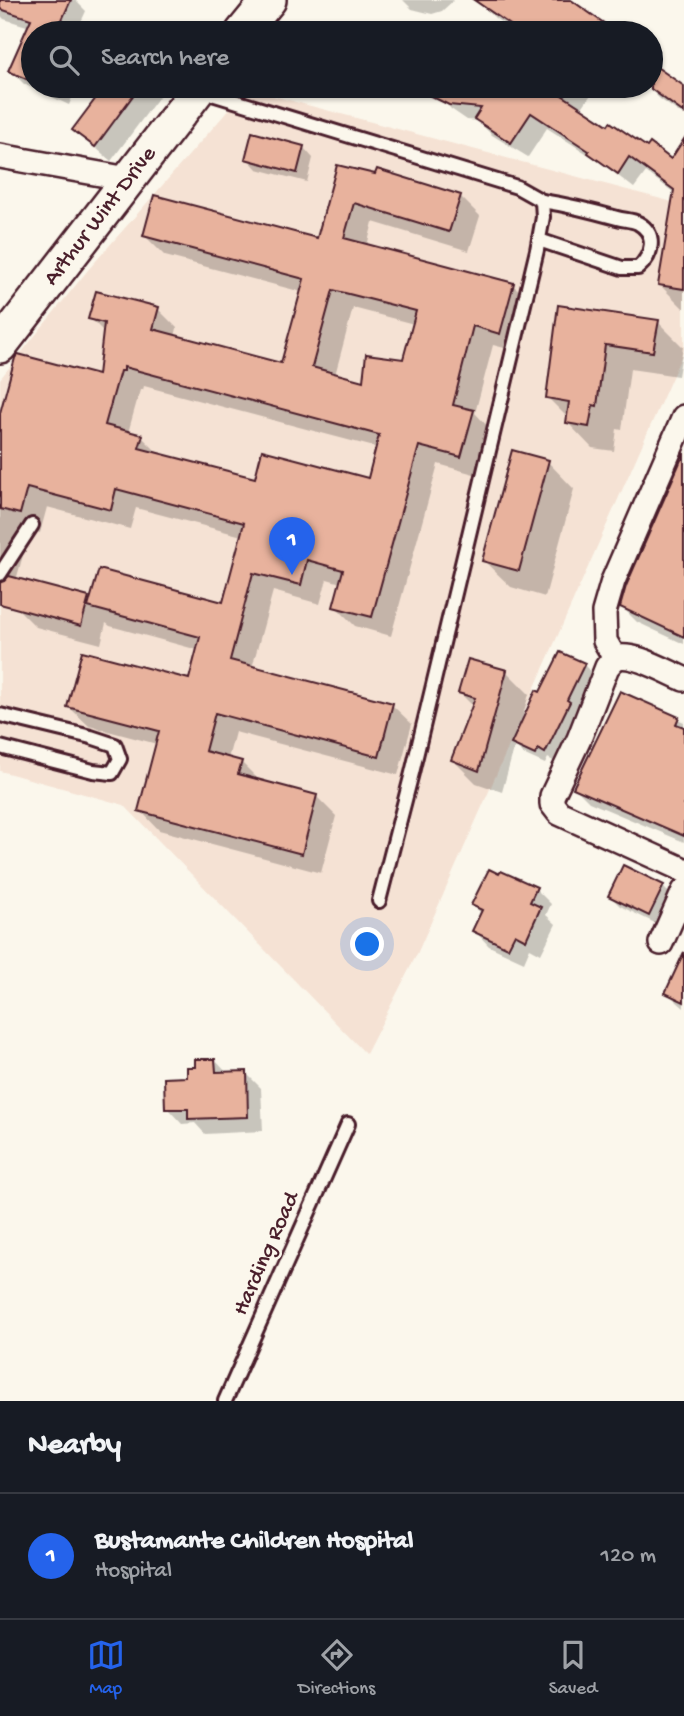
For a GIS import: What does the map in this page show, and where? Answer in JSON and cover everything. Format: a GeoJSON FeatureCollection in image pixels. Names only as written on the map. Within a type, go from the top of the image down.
{"type":"FeatureCollection","features":[{"type":"Feature","properties":{"kind":"main road"},"geometry":{"type":"LineString","coordinates":[[252,21],[269,0]]}},
{"type":"Feature","properties":{"kind":"main road","name":"Arthur Wint Drive"},"geometry":{"type":"LineString","coordinates":[[0,346],[191,98]]}},
{"type":"Feature","properties":{"kind":"street"},"geometry":{"type":"LineString","coordinates":[[0,156],[128,179]]}},
{"type":"Feature","properties":{"kind":"street"},"geometry":{"type":"LineString","coordinates":[[615,658],[605,641],[604,612],[613,581],[684,416]]}},
{"type":"Feature","properties":{"kind":"street"},"geometry":{"type":"LineString","coordinates":[[684,679],[633,657],[621,655],[615,658],[607,667],[579,739],[552,796],[552,804],[559,813],[684,870]]}},
{"type":"Feature","properties":{"kind":"street"},"geometry":{"type":"LineString","coordinates":[[661,943],[684,891]]}},
{"type":"Feature","properties":{"kind":"lane"},"geometry":{"type":"LineString","coordinates":[[231,98],[517,187],[542,201],[599,211],[637,222],[646,229],[651,239],[650,254],[638,268],[611,265],[539,240]]}},
{"type":"Feature","properties":{"kind":"lane"},"geometry":{"type":"LineString","coordinates":[[379,901],[539,240],[543,218],[542,201]]}},
{"type":"Feature","properties":{"kind":"lane"},"geometry":{"type":"LineString","coordinates":[[0,573],[32,525]]}},
{"type":"Feature","properties":{"kind":"lane"},"geometry":{"type":"LineString","coordinates":[[0,715],[103,741],[115,746],[120,759],[112,773],[93,771],[0,747]]}},
{"type":"Feature","properties":{"kind":"lane","name":"Harding Road"},"geometry":{"type":"LineString","coordinates":[[225,1401],[348,1124]]}},
{"type":"Feature","properties":{"kind":"shaded area"},"geometry":{"type":"Polygon","coordinates":[[[239,98],[281,98],[684,205],[684,350],[417,954],[366,1054],[124,805],[0,771],[0,379],[88,270],[239,98]]]}},
{"type":"Feature","properties":{"kind":"building"},"geometry":{"type":"Polygon","coordinates":[[[0,0],[71,0],[61,21],[30,21],[31,19],[0,9],[0,0]]]}},
{"type":"Feature","properties":{"kind":"building"},"geometry":{"type":"Polygon","coordinates":[[[474,0],[571,0],[601,21],[505,21],[474,0]]]}},
{"type":"Feature","properties":{"kind":"building"},"geometry":{"type":"Polygon","coordinates":[[[21,42],[21,77],[8,71],[21,42]]]}},
{"type":"Feature","properties":{"kind":"building"},"geometry":{"type":"Polygon","coordinates":[[[663,71],[684,86],[684,113],[663,98],[663,71]]]}},
{"type":"Feature","properties":{"kind":"building"},"geometry":{"type":"Polygon","coordinates":[[[96,98],[131,98],[95,147],[72,130],[96,98]]]}},
{"type":"Feature","properties":{"kind":"building"},"geometry":{"type":"Polygon","coordinates":[[[435,98],[566,98],[608,125],[610,122],[647,147],[650,143],[671,159],[684,139],[684,289],[658,285],[674,190],[629,157],[618,174],[588,153],[589,151],[531,113],[511,143],[474,119],[481,108],[449,105],[435,98]]]}},
{"type":"Feature","properties":{"kind":"building"},"geometry":{"type":"Polygon","coordinates":[[[252,132],[304,146],[297,173],[245,159],[252,132]]]}},
{"type":"Feature","properties":{"kind":"building"},"geometry":{"type":"Polygon","coordinates":[[[337,165],[375,174],[377,169],[461,195],[449,232],[354,203],[344,238],[514,283],[500,334],[473,326],[453,405],[474,410],[461,457],[419,446],[372,617],[333,607],[343,570],[307,560],[301,585],[253,573],[230,660],[393,703],[379,757],[215,713],[205,751],[242,761],[238,774],[317,795],[302,854],[138,811],[159,731],[67,707],[82,651],[189,679],[200,637],[88,607],[99,569],[223,602],[244,523],[116,489],[111,510],[27,488],[20,514],[0,509],[0,413],[18,354],[98,375],[104,323],[88,319],[96,291],[159,307],[153,329],[281,363],[304,279],[143,236],[154,195],[317,238],[337,165]],[[333,290],[312,367],[363,381],[366,354],[403,359],[416,311],[333,290]],[[124,367],[124,371],[120,371],[105,425],[143,435],[139,448],[255,478],[262,450],[368,478],[379,435],[124,367]]]}},
{"type":"Feature","properties":{"kind":"building"},"geometry":{"type":"Polygon","coordinates":[[[558,305],[659,320],[653,352],[605,345],[597,406],[593,405],[589,427],[566,423],[569,402],[546,398],[558,305]]]}},
{"type":"Feature","properties":{"kind":"building"},"geometry":{"type":"Polygon","coordinates":[[[512,450],[549,460],[519,571],[482,561],[512,450]]]}},
{"type":"Feature","properties":{"kind":"building"},"geometry":{"type":"Polygon","coordinates":[[[684,453],[684,637],[620,607],[626,586],[684,453]]]}},
{"type":"Feature","properties":{"kind":"building"},"geometry":{"type":"Polygon","coordinates":[[[9,576],[89,597],[81,626],[0,604],[0,583],[9,576]]]}},
{"type":"Feature","properties":{"kind":"building"},"geometry":{"type":"Polygon","coordinates":[[[560,652],[585,663],[567,700],[570,702],[545,753],[538,749],[535,755],[511,744],[536,690],[540,692],[560,652]]]}},
{"type":"Feature","properties":{"kind":"building"},"geometry":{"type":"Polygon","coordinates":[[[468,659],[507,670],[479,771],[451,760],[475,698],[458,693],[468,659]]]}},
{"type":"Feature","properties":{"kind":"building"},"geometry":{"type":"Polygon","coordinates":[[[620,691],[679,717],[676,724],[684,727],[684,836],[573,788],[620,691]]]}},
{"type":"Feature","properties":{"kind":"building"},"geometry":{"type":"Polygon","coordinates":[[[623,865],[664,885],[649,916],[608,896],[623,865]]]}},
{"type":"Feature","properties":{"kind":"building"},"geometry":{"type":"Polygon","coordinates":[[[489,869],[499,874],[501,871],[537,887],[530,902],[541,907],[526,940],[515,934],[508,948],[472,931],[482,910],[471,905],[489,869]]]}},
{"type":"Feature","properties":{"kind":"building"},"geometry":{"type":"Polygon","coordinates":[[[684,952],[684,1002],[665,993],[684,952]]]}},
{"type":"Feature","properties":{"kind":"building"},"geometry":{"type":"Polygon","coordinates":[[[195,1059],[215,1059],[216,1072],[247,1071],[248,1117],[188,1119],[188,1109],[165,1109],[164,1078],[187,1077],[187,1067],[195,1067],[195,1059]]]}},
{"type":"Feature","properties":{"kind":"place","name":"Bustamante Children Hospital"},"geometry":{"type":"Point","coordinates":[292,575]}}]}
